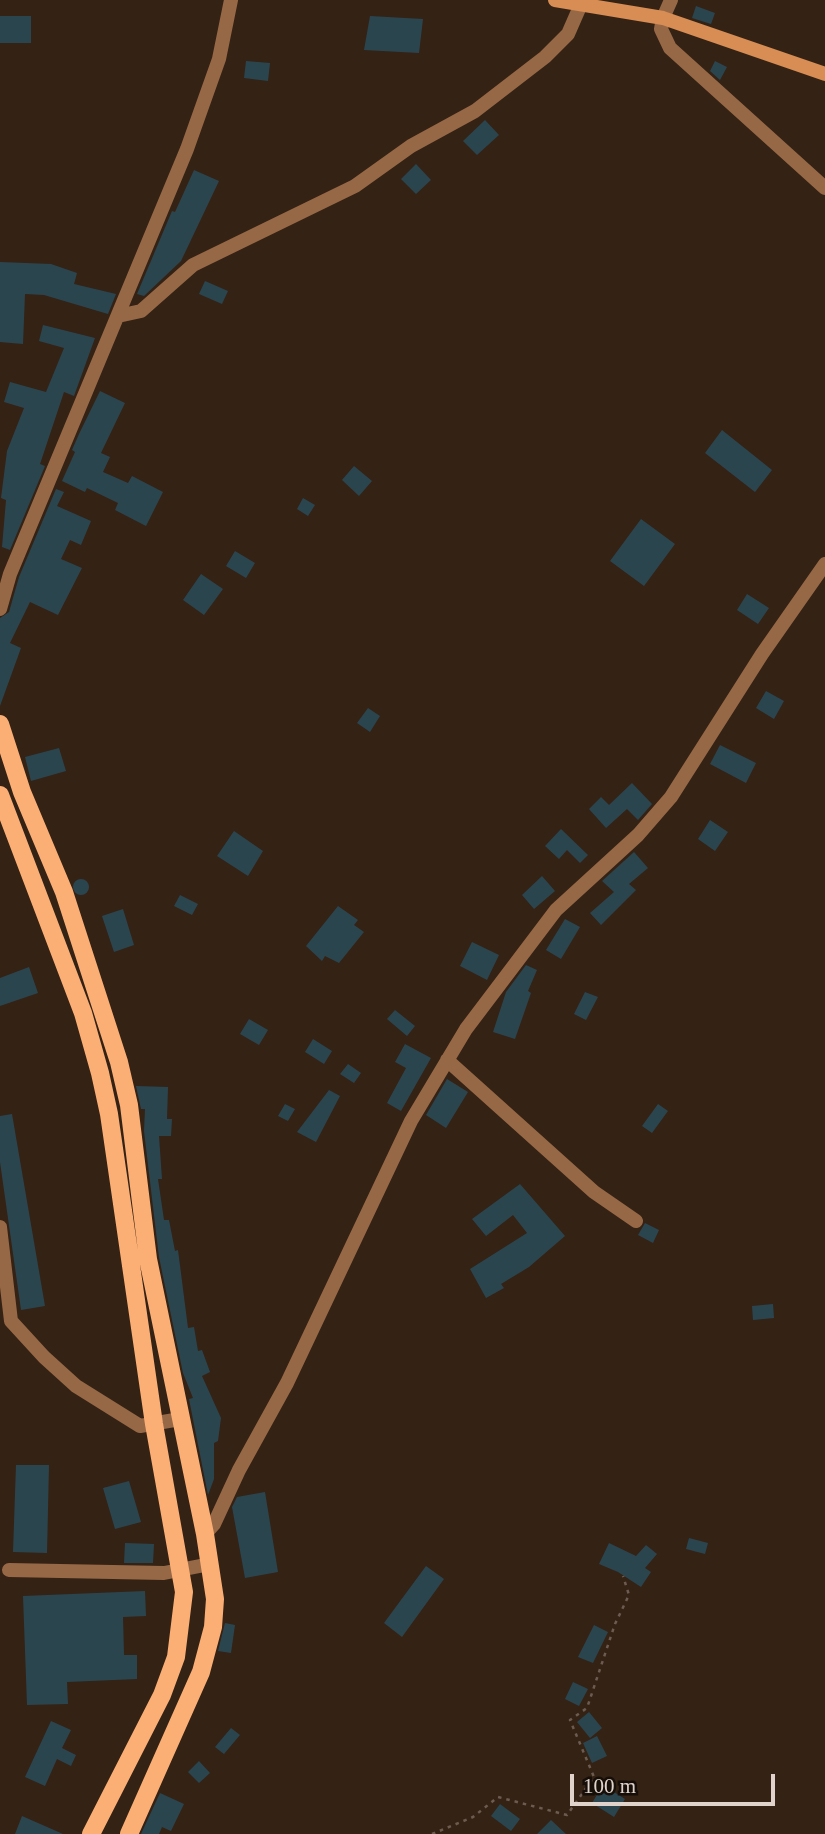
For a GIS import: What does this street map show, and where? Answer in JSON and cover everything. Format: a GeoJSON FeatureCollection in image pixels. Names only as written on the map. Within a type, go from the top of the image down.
{"type":"FeatureCollection","features":[{"type":"Feature","properties":{"kind":"main road"},"geometry":{"type":"LineString","coordinates":[[555,0],[582,2],[663,18],[825,74]]}},
{"type":"Feature","properties":{"kind":"main road"},"geometry":{"type":"LineString","coordinates":[[0,724],[22,792],[64,892],[119,1062],[129,1105],[148,1259],[205,1534],[215,1599],[213,1627],[201,1672],[129,1834]]}},
{"type":"Feature","properties":{"kind":"main road"},"geometry":{"type":"LineString","coordinates":[[0,795],[83,1013],[100,1073],[109,1114],[154,1424],[184,1592],[176,1657],[162,1695],[91,1834]]}},
{"type":"Feature","properties":{"kind":"street"},"geometry":{"type":"LineString","coordinates":[[0,609],[5,570],[118,316],[187,149],[219,59],[231,0]]}},
{"type":"Feature","properties":{"kind":"street"},"geometry":{"type":"LineString","coordinates":[[671,0],[663,18],[664,38],[670,48],[825,188]]}},
{"type":"Feature","properties":{"kind":"street"},"geometry":{"type":"LineString","coordinates":[[118,316],[141,311],[193,265],[355,186],[411,146],[475,111],[545,57],[568,34],[582,2]]}},
{"type":"Feature","properties":{"kind":"street"},"geometry":{"type":"LineString","coordinates":[[205,1534],[214,1524],[239,1470],[287,1383],[411,1121],[466,1029],[556,910],[638,835],[671,797],[762,654],[825,564]]}},
{"type":"Feature","properties":{"kind":"street"},"geometry":{"type":"LineString","coordinates":[[447,1060],[594,1192],[636,1221]]}},
{"type":"Feature","properties":{"kind":"street"},"geometry":{"type":"LineString","coordinates":[[0,1227],[6,1317],[76,1386],[140,1426],[180,1419]]}},
{"type":"Feature","properties":{"kind":"street"},"geometry":{"type":"LineString","coordinates":[[9,1570],[135,1574],[181,1570],[209,1564]]}},
{"type":"Feature","properties":{"kind":"path"},"geometry":{"type":"LineString","coordinates":[[432,1834],[473,1817],[498,1797],[567,1815],[594,1777],[570,1720],[587,1708],[615,1623],[629,1595],[623,1576]]}},
{"type":"Feature","properties":{"kind":"building"},"geometry":{"type":"Polygon","coordinates":[[[696,6],[715,13],[711,24],[692,18],[696,6]]]}},
{"type":"Feature","properties":{"kind":"building"},"geometry":{"type":"Polygon","coordinates":[[[0,16],[31,16],[31,43],[0,43],[0,16]]]}},
{"type":"Feature","properties":{"kind":"building"},"geometry":{"type":"Polygon","coordinates":[[[370,16],[423,19],[419,53],[364,50],[370,16]]]}},
{"type":"Feature","properties":{"kind":"building"},"geometry":{"type":"Polygon","coordinates":[[[246,61],[270,63],[268,81],[244,78],[246,61]]]}},
{"type":"Feature","properties":{"kind":"building"},"geometry":{"type":"Polygon","coordinates":[[[715,61],[727,67],[720,80],[710,71],[715,61]]]}},
{"type":"Feature","properties":{"kind":"building"},"geometry":{"type":"Polygon","coordinates":[[[485,120],[499,135],[477,155],[463,141],[485,120]]]}},
{"type":"Feature","properties":{"kind":"building"},"geometry":{"type":"Polygon","coordinates":[[[416,164],[431,180],[416,194],[401,179],[416,164]]]}},
{"type":"Feature","properties":{"kind":"building"},"geometry":{"type":"Polygon","coordinates":[[[194,170],[219,181],[181,261],[144,296],[137,294],[172,211],[175,212],[194,170]]]}},
{"type":"Feature","properties":{"kind":"building"},"geometry":{"type":"Polygon","coordinates":[[[0,262],[51,264],[77,273],[74,284],[116,294],[108,314],[44,295],[25,294],[23,344],[0,342],[0,262]]]}},
{"type":"Feature","properties":{"kind":"building"},"geometry":{"type":"Polygon","coordinates":[[[205,281],[228,291],[222,304],[199,294],[205,281]]]}},
{"type":"Feature","properties":{"kind":"building"},"geometry":{"type":"Polygon","coordinates":[[[43,325],[95,338],[74,396],[64,392],[40,464],[45,466],[10,550],[2,547],[6,500],[1,498],[7,451],[24,408],[4,402],[10,382],[46,392],[64,348],[39,341],[43,325]]]}},
{"type":"Feature","properties":{"kind":"building"},"geometry":{"type":"Polygon","coordinates":[[[100,391],[125,403],[101,453],[110,457],[103,472],[128,483],[132,476],[163,492],[146,526],[115,510],[118,503],[87,488],[85,492],[62,481],[75,452],[72,450],[100,391]]]}},
{"type":"Feature","properties":{"kind":"building"},"geometry":{"type":"Polygon","coordinates":[[[722,430],[772,470],[755,492],[705,453],[722,430]]]}},
{"type":"Feature","properties":{"kind":"building"},"geometry":{"type":"Polygon","coordinates":[[[354,466],[372,481],[359,496],[342,480],[354,466]]]}},
{"type":"Feature","properties":{"kind":"building"},"geometry":{"type":"Polygon","coordinates":[[[56,489],[64,492],[57,506],[91,521],[81,545],[70,540],[61,559],[82,568],[58,615],[30,602],[10,643],[21,648],[0,706],[0,618],[9,612],[19,577],[56,489]]]}},
{"type":"Feature","properties":{"kind":"building"},"geometry":{"type":"Polygon","coordinates":[[[303,498],[315,505],[308,516],[297,509],[303,498]]]}},
{"type":"Feature","properties":{"kind":"building"},"geometry":{"type":"Polygon","coordinates":[[[641,519],[675,544],[644,586],[610,561],[641,519]]]}},
{"type":"Feature","properties":{"kind":"building"},"geometry":{"type":"Polygon","coordinates":[[[235,551],[255,563],[246,578],[226,566],[235,551]]]}},
{"type":"Feature","properties":{"kind":"building"},"geometry":{"type":"Polygon","coordinates":[[[201,574],[223,589],[204,615],[183,600],[201,574]]]}},
{"type":"Feature","properties":{"kind":"building"},"geometry":{"type":"Polygon","coordinates":[[[747,594],[769,608],[758,624],[737,610],[747,594]]]}},
{"type":"Feature","properties":{"kind":"building"},"geometry":{"type":"Polygon","coordinates":[[[766,691],[784,701],[774,719],[756,708],[766,691]]]}},
{"type":"Feature","properties":{"kind":"building"},"geometry":{"type":"Polygon","coordinates":[[[368,708],[380,716],[370,732],[357,723],[368,708]]]}},
{"type":"Feature","properties":{"kind":"building"},"geometry":{"type":"Polygon","coordinates":[[[720,745],[756,763],[746,783],[710,764],[720,745]]]}},
{"type":"Feature","properties":{"kind":"building"},"geometry":{"type":"Polygon","coordinates":[[[59,748],[66,771],[31,781],[25,757],[59,748]]]}},
{"type":"Feature","properties":{"kind":"building"},"geometry":{"type":"Polygon","coordinates":[[[632,783],[652,804],[638,820],[627,809],[606,828],[589,809],[601,797],[609,805],[632,783]]]}},
{"type":"Feature","properties":{"kind":"building"},"geometry":{"type":"Polygon","coordinates":[[[710,820],[728,832],[715,851],[698,839],[710,820]]]}},
{"type":"Feature","properties":{"kind":"building"},"geometry":{"type":"Polygon","coordinates":[[[561,829],[588,855],[580,863],[567,850],[559,859],[545,846],[561,829]]]}},
{"type":"Feature","properties":{"kind":"building"},"geometry":{"type":"Polygon","coordinates":[[[234,831],[263,851],[248,876],[217,856],[234,831]]]}},
{"type":"Feature","properties":{"kind":"building"},"geometry":{"type":"Polygon","coordinates":[[[634,852],[648,868],[629,884],[636,890],[601,925],[590,913],[614,892],[602,881],[634,852]]]}},
{"type":"Feature","properties":{"kind":"building"},"geometry":{"type":"Polygon","coordinates":[[[542,876],[555,891],[534,909],[522,895],[542,876]]]}},
{"type":"Feature","properties":{"kind":"building"},"geometry":{"type":"Polygon","coordinates":[[[81,879],[89,887],[81,895],[73,887],[81,879]]]}},
{"type":"Feature","properties":{"kind":"building"},"geometry":{"type":"Polygon","coordinates":[[[180,895],[198,904],[192,915],[174,906],[180,895]]]}},
{"type":"Feature","properties":{"kind":"building"},"geometry":{"type":"Polygon","coordinates":[[[338,906],[358,920],[354,925],[364,932],[339,963],[325,956],[322,961],[306,946],[338,906]]]}},
{"type":"Feature","properties":{"kind":"building"},"geometry":{"type":"Polygon","coordinates":[[[123,909],[134,945],[114,952],[102,916],[123,909]]]}},
{"type":"Feature","properties":{"kind":"building"},"geometry":{"type":"Polygon","coordinates":[[[565,919],[580,927],[561,959],[546,950],[565,919]]]}},
{"type":"Feature","properties":{"kind":"building"},"geometry":{"type":"Polygon","coordinates":[[[472,942],[499,955],[487,980],[460,966],[472,942]]]}},
{"type":"Feature","properties":{"kind":"building"},"geometry":{"type":"Polygon","coordinates":[[[526,965],[537,970],[528,991],[531,993],[515,1039],[493,1032],[506,992],[526,965]]]}},
{"type":"Feature","properties":{"kind":"building"},"geometry":{"type":"Polygon","coordinates":[[[29,967],[38,993],[0,1006],[0,978],[29,967]]]}},
{"type":"Feature","properties":{"kind":"building"},"geometry":{"type":"Polygon","coordinates":[[[585,992],[598,997],[586,1020],[574,1014],[585,992]]]}},
{"type":"Feature","properties":{"kind":"building"},"geometry":{"type":"Polygon","coordinates":[[[395,1010],[415,1026],[407,1036],[387,1019],[395,1010]]]}},
{"type":"Feature","properties":{"kind":"building"},"geometry":{"type":"Polygon","coordinates":[[[249,1019],[268,1030],[259,1045],[240,1034],[249,1019]]]}},
{"type":"Feature","properties":{"kind":"building"},"geometry":{"type":"Polygon","coordinates":[[[313,1039],[332,1051],[324,1064],[305,1052],[313,1039]]]}},
{"type":"Feature","properties":{"kind":"building"},"geometry":{"type":"Polygon","coordinates":[[[405,1044],[431,1058],[401,1111],[387,1103],[406,1068],[395,1062],[405,1044]]]}},
{"type":"Feature","properties":{"kind":"building"},"geometry":{"type":"Polygon","coordinates":[[[348,1064],[361,1073],[354,1083],[340,1074],[348,1064]]]}},
{"type":"Feature","properties":{"kind":"building"},"geometry":{"type":"Polygon","coordinates":[[[447,1079],[468,1092],[446,1128],[426,1115],[447,1079]]]}},
{"type":"Feature","properties":{"kind":"building"},"geometry":{"type":"Polygon","coordinates":[[[136,1086],[168,1087],[167,1119],[172,1119],[171,1136],[159,1136],[162,1179],[158,1179],[164,1220],[169,1220],[175,1251],[178,1250],[188,1328],[194,1327],[198,1351],[202,1350],[210,1372],[202,1376],[221,1418],[218,1441],[214,1443],[214,1479],[208,1495],[189,1399],[193,1398],[183,1373],[159,1257],[144,1131],[145,1109],[141,1109],[136,1086]]]}},
{"type":"Feature","properties":{"kind":"building"},"geometry":{"type":"Polygon","coordinates":[[[329,1090],[340,1096],[316,1142],[297,1132],[329,1090]]]}},
{"type":"Feature","properties":{"kind":"building"},"geometry":{"type":"Polygon","coordinates":[[[285,1104],[295,1109],[288,1121],[278,1116],[285,1104]]]}},
{"type":"Feature","properties":{"kind":"building"},"geometry":{"type":"Polygon","coordinates":[[[658,1104],[668,1111],[652,1133],[642,1126],[658,1104]]]}},
{"type":"Feature","properties":{"kind":"building"},"geometry":{"type":"Polygon","coordinates":[[[12,1114],[45,1306],[21,1310],[0,1162],[0,1116],[12,1114]]]}},
{"type":"Feature","properties":{"kind":"building"},"geometry":{"type":"Polygon","coordinates":[[[520,1184],[565,1236],[529,1267],[501,1284],[504,1288],[486,1298],[470,1269],[527,1233],[513,1215],[486,1236],[472,1219],[520,1184]]]}},
{"type":"Feature","properties":{"kind":"building"},"geometry":{"type":"Polygon","coordinates":[[[645,1223],[659,1230],[653,1243],[638,1235],[645,1223]]]}},
{"type":"Feature","properties":{"kind":"building"},"geometry":{"type":"Polygon","coordinates":[[[773,1304],[774,1318],[753,1320],[752,1306],[773,1304]]]}},
{"type":"Feature","properties":{"kind":"building"},"geometry":{"type":"Polygon","coordinates":[[[16,1465],[49,1465],[47,1553],[13,1552],[16,1465]]]}},
{"type":"Feature","properties":{"kind":"building"},"geometry":{"type":"Polygon","coordinates":[[[129,1481],[141,1522],[115,1529],[103,1488],[129,1481]]]}},
{"type":"Feature","properties":{"kind":"building"},"geometry":{"type":"Polygon","coordinates":[[[265,1492],[278,1572],[245,1578],[232,1507],[237,1497],[265,1492]]]}},
{"type":"Feature","properties":{"kind":"building"},"geometry":{"type":"Polygon","coordinates":[[[689,1538],[708,1543],[705,1554],[686,1549],[689,1538]]]}},
{"type":"Feature","properties":{"kind":"building"},"geometry":{"type":"Polygon","coordinates":[[[125,1543],[154,1544],[153,1563],[124,1563],[125,1543]]]}},
{"type":"Feature","properties":{"kind":"building"},"geometry":{"type":"Polygon","coordinates":[[[609,1543],[636,1556],[646,1545],[657,1554],[645,1568],[651,1572],[641,1587],[618,1572],[599,1564],[609,1543]]]}},
{"type":"Feature","properties":{"kind":"building"},"geometry":{"type":"Polygon","coordinates":[[[426,1566],[444,1579],[402,1637],[384,1623],[426,1566]]]}},
{"type":"Feature","properties":{"kind":"building"},"geometry":{"type":"Polygon","coordinates":[[[145,1591],[146,1616],[123,1617],[124,1655],[137,1655],[137,1679],[67,1682],[68,1704],[27,1705],[23,1596],[145,1591]]]}},
{"type":"Feature","properties":{"kind":"building"},"geometry":{"type":"Polygon","coordinates":[[[225,1623],[235,1625],[231,1653],[218,1651],[225,1623]]]}},
{"type":"Feature","properties":{"kind":"building"},"geometry":{"type":"Polygon","coordinates":[[[594,1625],[608,1632],[593,1663],[578,1657],[594,1625]]]}},
{"type":"Feature","properties":{"kind":"building"},"geometry":{"type":"Polygon","coordinates":[[[573,1682],[588,1689],[579,1706],[565,1699],[573,1682]]]}},
{"type":"Feature","properties":{"kind":"building"},"geometry":{"type":"Polygon","coordinates":[[[589,1712],[602,1728],[590,1738],[577,1722],[589,1712]]]}},
{"type":"Feature","properties":{"kind":"building"},"geometry":{"type":"Polygon","coordinates":[[[51,1721],[71,1730],[62,1748],[76,1755],[71,1766],[57,1759],[45,1786],[25,1777],[51,1721]]]}},
{"type":"Feature","properties":{"kind":"building"},"geometry":{"type":"Polygon","coordinates":[[[231,1728],[240,1735],[224,1754],[215,1747],[231,1728]]]}},
{"type":"Feature","properties":{"kind":"building"},"geometry":{"type":"Polygon","coordinates":[[[597,1736],[607,1756],[592,1763],[583,1743],[597,1736]]]}},
{"type":"Feature","properties":{"kind":"building"},"geometry":{"type":"Polygon","coordinates":[[[199,1761],[210,1773],[199,1783],[188,1772],[199,1761]]]}},
{"type":"Feature","properties":{"kind":"building"},"geometry":{"type":"Polygon","coordinates":[[[603,1785],[625,1799],[614,1817],[592,1803],[603,1785]]]}},
{"type":"Feature","properties":{"kind":"building"},"geometry":{"type":"Polygon","coordinates":[[[160,1793],[184,1804],[171,1831],[162,1827],[159,1834],[141,1834],[160,1793]]]}},
{"type":"Feature","properties":{"kind":"building"},"geometry":{"type":"Polygon","coordinates":[[[500,1804],[520,1819],[511,1831],[491,1816],[500,1804]]]}},
{"type":"Feature","properties":{"kind":"building"},"geometry":{"type":"Polygon","coordinates":[[[22,1816],[63,1834],[15,1834],[22,1816]]]}},
{"type":"Feature","properties":{"kind":"building"},"geometry":{"type":"Polygon","coordinates":[[[551,1820],[566,1834],[537,1834],[551,1820]]]}}]}
